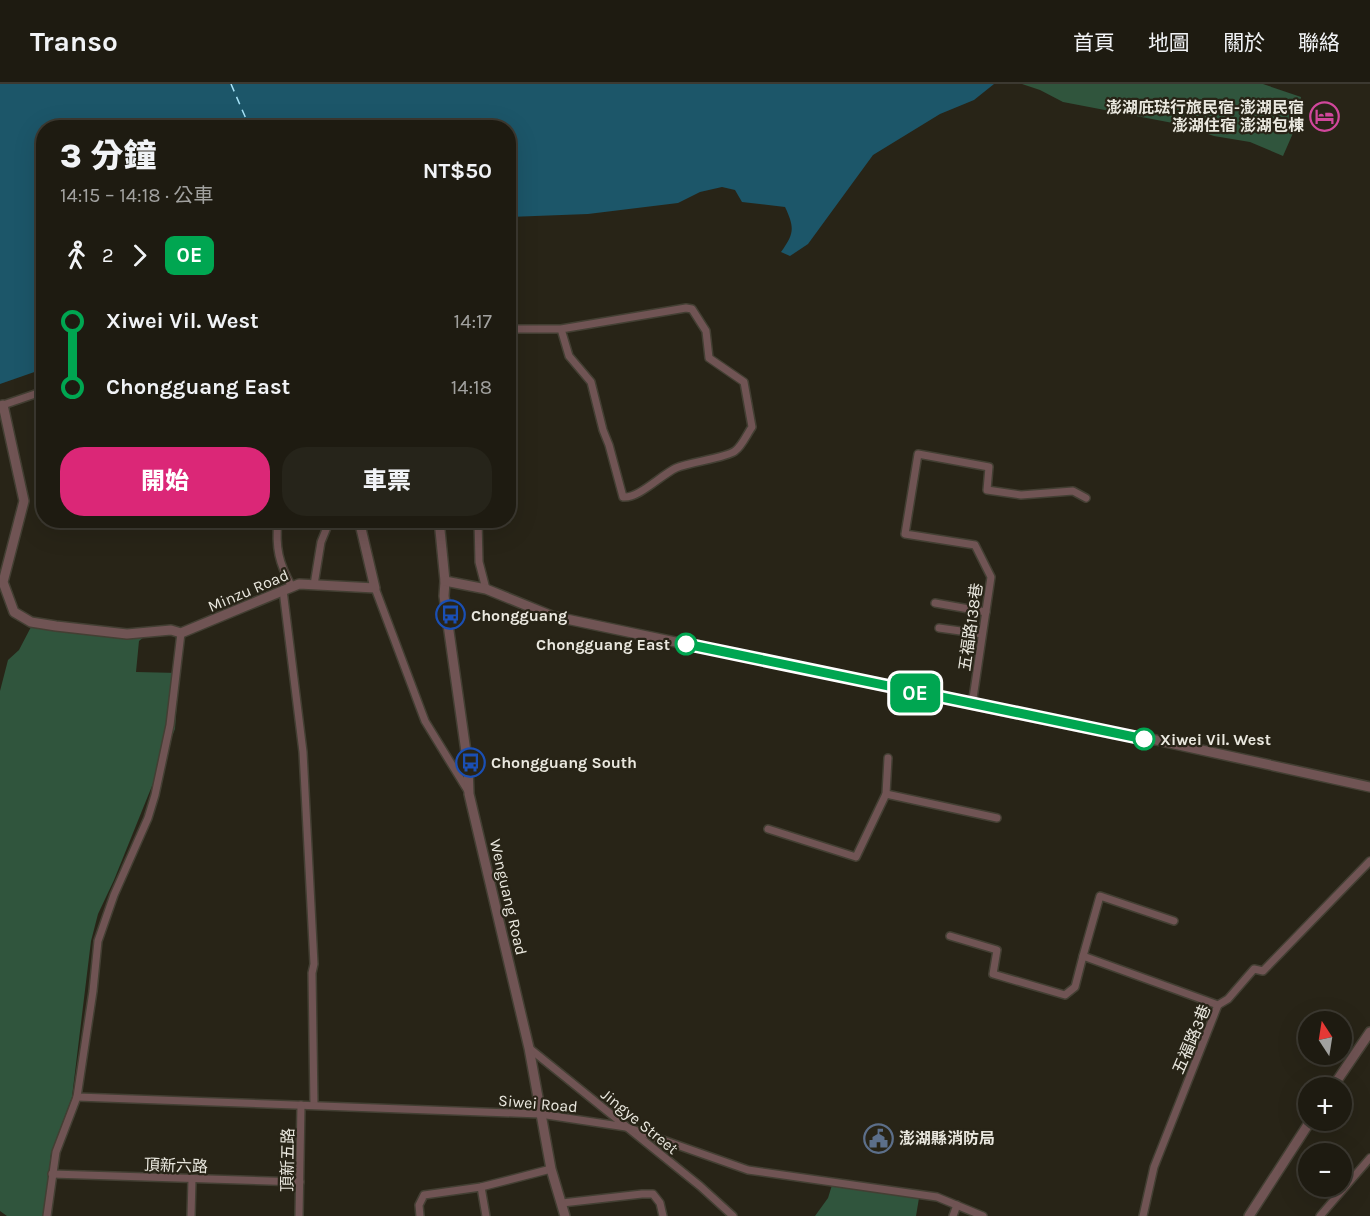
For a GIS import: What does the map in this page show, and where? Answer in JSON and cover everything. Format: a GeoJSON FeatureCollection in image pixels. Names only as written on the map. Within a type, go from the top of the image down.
{"type":"FeatureCollection","features":[{"type":"Feature","properties":{"kind":"street"},"geometry":{"type":"LineString","coordinates":[[516,329],[561,329],[686,308],[692,309],[706,331],[709,357],[744,382],[752,427],[735,451],[677,468],[652,483],[638,495],[623,497],[591,382],[568,356],[561,329]]}},
{"type":"Feature","properties":{"kind":"street"},"geometry":{"type":"LineString","coordinates":[[2,406],[36,394]]}},
{"type":"Feature","properties":{"kind":"street","name":"Minzu Road"},"geometry":{"type":"LineString","coordinates":[[2,406],[24,501],[3,582],[14,612],[31,622],[127,634],[171,630],[181,633],[299,584],[375,588]]}},
{"type":"Feature","properties":{"kind":"street","name":"五福路138巷"},"geometry":{"type":"LineString","coordinates":[[972,705],[990,577],[975,544],[905,534],[918,454],[989,467],[987,490],[1020,495],[1072,491],[1086,498]]}},
{"type":"Feature","properties":{"kind":"street"},"geometry":{"type":"LineString","coordinates":[[277,528],[280,567],[288,589],[303,752],[314,964],[312,973],[314,1105]]}},
{"type":"Feature","properties":{"kind":"street"},"geometry":{"type":"LineString","coordinates":[[314,585],[321,542],[327,528]]}},
{"type":"Feature","properties":{"kind":"street"},"geometry":{"type":"LineString","coordinates":[[361,528],[375,588],[425,721],[469,794]]}},
{"type":"Feature","properties":{"kind":"street","name":"Wenguang Road"},"geometry":{"type":"LineString","coordinates":[[440,528],[446,581],[444,596],[468,766],[469,794],[529,1048],[551,1169],[565,1216]]}},
{"type":"Feature","properties":{"kind":"street"},"geometry":{"type":"LineString","coordinates":[[478,528],[479,561],[486,589]]}},
{"type":"Feature","properties":{"kind":"street"},"geometry":{"type":"LineString","coordinates":[[446,581],[486,589],[552,616],[972,705],[1156,740],[1370,787]]}},
{"type":"Feature","properties":{"kind":"street"},"geometry":{"type":"LineString","coordinates":[[935,603],[986,612]]}},
{"type":"Feature","properties":{"kind":"street"},"geometry":{"type":"LineString","coordinates":[[939,628],[982,634]]}},
{"type":"Feature","properties":{"kind":"street"},"geometry":{"type":"LineString","coordinates":[[47,1216],[56,1152],[77,1097],[92,1001],[98,940],[114,895],[148,818],[155,795],[170,724],[181,633]]}},
{"type":"Feature","properties":{"kind":"street"},"geometry":{"type":"LineString","coordinates":[[768,830],[856,858],[886,794],[888,758]]}},
{"type":"Feature","properties":{"kind":"street"},"geometry":{"type":"LineString","coordinates":[[886,794],[997,818]]}},
{"type":"Feature","properties":{"kind":"street","name":"五福路3巷"},"geometry":{"type":"LineString","coordinates":[[1143,1216],[1154,1167],[1218,1005],[1228,999],[1254,969],[1263,971],[1370,861]]}},
{"type":"Feature","properties":{"kind":"street"},"geometry":{"type":"LineString","coordinates":[[950,936],[997,950],[993,974],[1065,995],[1075,987],[1100,896],[1174,921]]}},
{"type":"Feature","properties":{"kind":"street"},"geometry":{"type":"LineString","coordinates":[[1083,956],[1218,1005]]}},
{"type":"Feature","properties":{"kind":"street"},"geometry":{"type":"LineString","coordinates":[[1339,1077],[1370,1032]]}},
{"type":"Feature","properties":{"kind":"street","name":"Jingye Street"},"geometry":{"type":"LineString","coordinates":[[529,1048],[733,1216]]}},
{"type":"Feature","properties":{"kind":"street","name":"Siwei Road"},"geometry":{"type":"LineString","coordinates":[[77,1097],[540,1114],[626,1127],[748,1170],[937,1197],[983,1216]]}},
{"type":"Feature","properties":{"kind":"street","name":"頂新五路"},"geometry":{"type":"LineString","coordinates":[[299,1216],[301,1105]]}},
{"type":"Feature","properties":{"kind":"street"},"geometry":{"type":"LineString","coordinates":[[1249,1216],[1304,1131]]}},
{"type":"Feature","properties":{"kind":"street"},"geometry":{"type":"LineString","coordinates":[[1320,1216],[1370,1158]]}},
{"type":"Feature","properties":{"kind":"street"},"geometry":{"type":"LineString","coordinates":[[420,1216],[419,1205],[424,1195],[481,1186],[551,1169]]}},
{"type":"Feature","properties":{"kind":"street","name":"頂新六路"},"geometry":{"type":"LineString","coordinates":[[52,1174],[300,1182]]}},
{"type":"Feature","properties":{"kind":"street"},"geometry":{"type":"LineString","coordinates":[[191,1216],[192,1179]]}},
{"type":"Feature","properties":{"kind":"street"},"geometry":{"type":"LineString","coordinates":[[481,1186],[486,1216]]}},
{"type":"Feature","properties":{"kind":"street"},"geometry":{"type":"LineString","coordinates":[[562,1203],[653,1194],[660,1203],[663,1216]]}},
{"type":"Feature","properties":{"kind":"street"},"geometry":{"type":"LineString","coordinates":[[953,1216],[957,1205]]}},
{"type":"Feature","properties":{"kind":"green space"},"geometry":{"type":"Polygon","coordinates":[[[1022,84],[1263,84],[1301,97],[1300,117],[1283,156],[1250,142],[1214,136],[1178,124],[1063,102],[1022,84]]]}},
{"type":"Feature","properties":{"kind":"green space"},"geometry":{"type":"Polygon","coordinates":[[[31,627],[133,635],[149,633],[139,641],[136,672],[179,673],[175,729],[98,914],[91,941],[72,1097],[51,1153],[45,1216],[7,1216],[0,1211],[0,691],[8,660],[19,650],[31,627]]]}},
{"type":"Feature","properties":{"kind":"green space"},"geometry":{"type":"Polygon","coordinates":[[[832,1185],[919,1198],[916,1216],[815,1216],[828,1198],[832,1185]]]}},
{"type":"Feature","properties":{"kind":"water"},"geometry":{"type":"Polygon","coordinates":[[[0,84],[994,84],[974,100],[940,114],[873,155],[808,244],[790,256],[781,252],[792,231],[785,207],[742,202],[735,190],[722,187],[700,192],[678,203],[588,214],[516,217],[516,120],[36,120],[36,371],[0,384],[0,84]]]}},
{"type":"Feature","properties":{"kind":"ferry route"},"geometry":{"type":"LineString","coordinates":[[231,84],[247,120]]}},
{"type":"Feature","properties":{"kind":"bus line","name":"0E"},"geometry":{"type":"LineString","coordinates":[[686,644],[1144,739]]}},
{"type":"Feature","properties":{"kind":"place","name":"澎湖庇琺行旅民宿-澎湖民宿 澎湖住宿 澎湖包棟"},"geometry":{"type":"Point","coordinates":[1325,116]}},
{"type":"Feature","properties":{"kind":"place","name":"Chongguang"},"geometry":{"type":"Point","coordinates":[450,615]}},
{"type":"Feature","properties":{"kind":"place","name":"Chongguang East"},"geometry":{"type":"Point","coordinates":[686,644]}},
{"type":"Feature","properties":{"kind":"place","name":"Xiwei Vil. West"},"geometry":{"type":"Point","coordinates":[1144,739]}},
{"type":"Feature","properties":{"kind":"place","name":"Chongguang South"},"geometry":{"type":"Point","coordinates":[470,762]}},
{"type":"Feature","properties":{"kind":"place","name":"澎湖縣消防局"},"geometry":{"type":"Point","coordinates":[878,1138]}}]}
